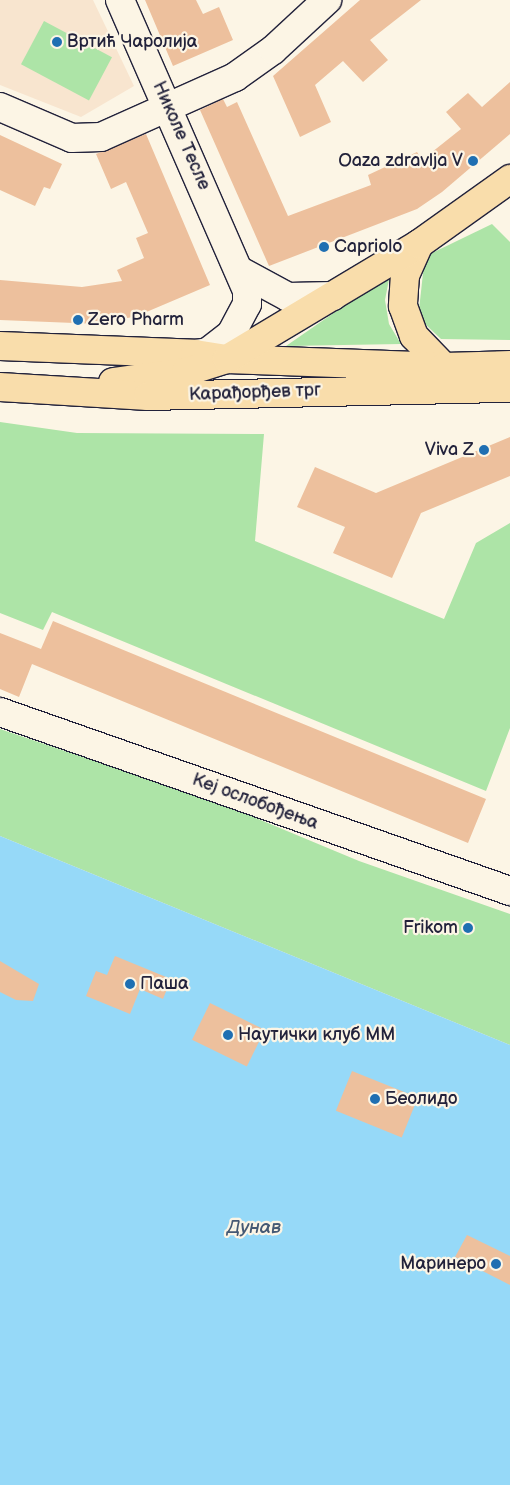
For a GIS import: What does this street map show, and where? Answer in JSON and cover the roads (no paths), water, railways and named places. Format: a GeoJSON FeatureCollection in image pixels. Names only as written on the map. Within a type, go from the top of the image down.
{"type":"FeatureCollection","features":[{"type":"Feature","properties":{"kind":"main road","name":"Карађорђев трг"},"geometry":{"type":"LineString","coordinates":[[227,359],[419,244],[488,197],[510,179]]}},
{"type":"Feature","properties":{"kind":"main road"},"geometry":{"type":"LineString","coordinates":[[419,244],[405,275],[406,318],[414,336],[444,367]]}},
{"type":"Feature","properties":{"kind":"main road","name":"Карађорђев трг"},"geometry":{"type":"LineString","coordinates":[[0,346],[196,354],[227,359],[444,367],[510,366]]}},
{"type":"Feature","properties":{"kind":"main road"},"geometry":{"type":"LineString","coordinates":[[78,392],[116,382],[186,372],[227,359]]}},
{"type":"Feature","properties":{"kind":"main road","name":"Карађорђев трг"},"geometry":{"type":"LineString","coordinates":[[0,387],[193,396],[510,388]]}},
{"type":"Feature","properties":{"kind":"street","name":"Николе Тесле"},"geometry":{"type":"LineString","coordinates":[[120,0],[242,272],[247,304],[237,326],[222,343],[196,354]]}},
{"type":"Feature","properties":{"kind":"street"},"geometry":{"type":"LineString","coordinates":[[0,108],[72,138],[101,137],[168,109],[235,77],[273,50],[327,0]]}},
{"type":"Feature","properties":{"kind":"street"},"geometry":{"type":"LineString","coordinates":[[242,272],[288,297],[333,296]]}},
{"type":"Feature","properties":{"kind":"street","name":"Кеј ослобођења"},"geometry":{"type":"LineString","coordinates":[[0,712],[510,891]]}},
{"type":"Feature","properties":{"kind":"water","name":"Дунав"},"geometry":{"type":"Polygon","coordinates":[[[0,836],[510,1045],[510,1485],[0,1485],[0,836]]]}},
{"type":"Feature","properties":{"kind":"place","name":"Вртић Чаролија"},"geometry":{"type":"Point","coordinates":[57,42]}},
{"type":"Feature","properties":{"kind":"place","name":"Oaza zdravlja V"},"geometry":{"type":"Point","coordinates":[473,161]}},
{"type":"Feature","properties":{"kind":"place","name":"Capriolo"},"geometry":{"type":"Point","coordinates":[324,247]}},
{"type":"Feature","properties":{"kind":"place","name":"Zero Pharm"},"geometry":{"type":"Point","coordinates":[78,320]}},
{"type":"Feature","properties":{"kind":"place","name":"Viva Z"},"geometry":{"type":"Point","coordinates":[484,450]}},
{"type":"Feature","properties":{"kind":"place","name":"Frikom"},"geometry":{"type":"Point","coordinates":[468,928]}},
{"type":"Feature","properties":{"kind":"place","name":"Паша"},"geometry":{"type":"Point","coordinates":[130,984]}},
{"type":"Feature","properties":{"kind":"place","name":"Наутички клуб ММ"},"geometry":{"type":"Point","coordinates":[228,1035]}},
{"type":"Feature","properties":{"kind":"place","name":"Беолидо"},"geometry":{"type":"Point","coordinates":[375,1099]}},
{"type":"Feature","properties":{"kind":"place","name":"Маринеро"},"geometry":{"type":"Point","coordinates":[496,1264]}}]}
